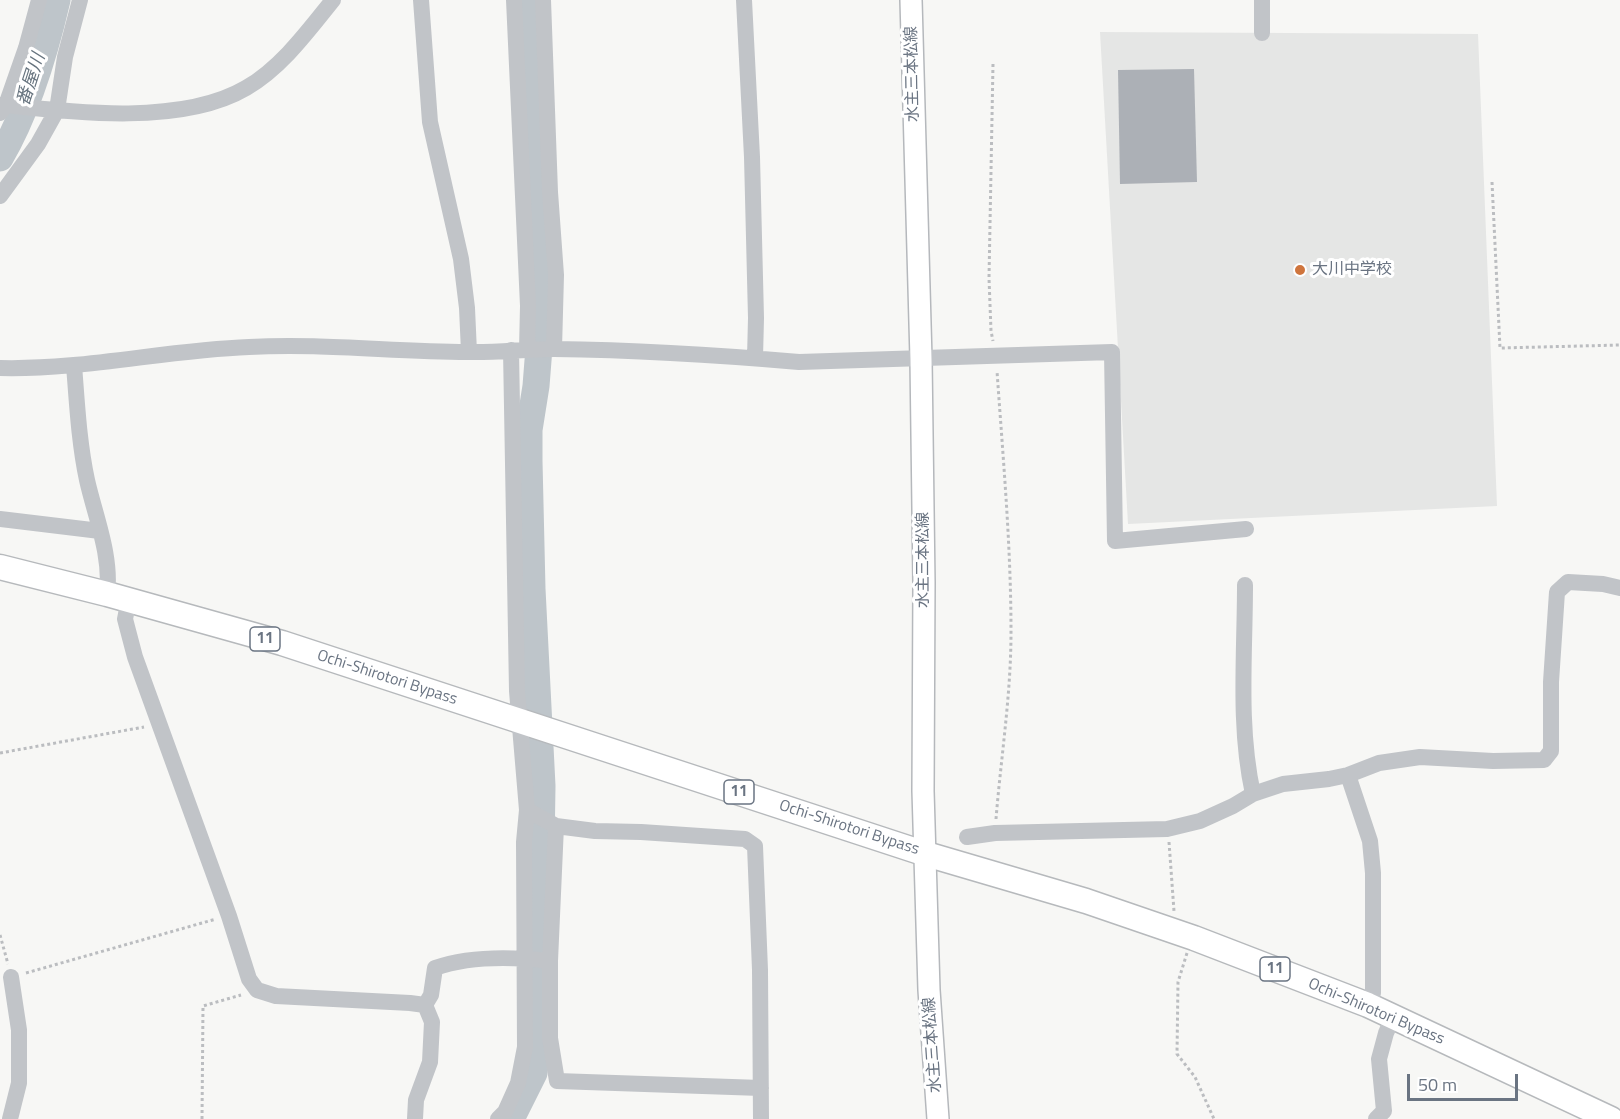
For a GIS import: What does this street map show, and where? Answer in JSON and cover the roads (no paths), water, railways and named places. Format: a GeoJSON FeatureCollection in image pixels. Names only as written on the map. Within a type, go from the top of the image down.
{"type":"FeatureCollection","features":[{"type":"Feature","properties":{"kind":"highway","name":"Ochi-Shirotori Bypass"},"geometry":{"type":"LineString","coordinates":[[0,567],[118,597],[282,644],[524,721],[926,854],[1086,901],[1184,935],[1368,1005],[1611,1119]]}},
{"type":"Feature","properties":{"kind":"main road","name":"水主三本松線"},"geometry":{"type":"LineString","coordinates":[[911,0],[921,358],[924,583],[922,730],[929,990],[938,1119]]}},
{"type":"Feature","properties":{"kind":"street"},"geometry":{"type":"LineString","coordinates":[[39,0],[26,48],[5,107],[146,113],[206,104],[245,89],[273,68],[333,0]]}},
{"type":"Feature","properties":{"kind":"street"},"geometry":{"type":"LineString","coordinates":[[0,196],[38,144],[53,110],[80,0]]}},
{"type":"Feature","properties":{"kind":"street"},"geometry":{"type":"LineString","coordinates":[[421,0],[430,122],[461,259],[469,352]]}},
{"type":"Feature","properties":{"kind":"street"},"geometry":{"type":"LineString","coordinates":[[514,0],[528,306],[523,350],[517,691],[524,721],[529,812],[525,842],[538,960],[557,1081],[761,1088]]}},
{"type":"Feature","properties":{"kind":"street"},"geometry":{"type":"LineString","coordinates":[[543,0],[550,192],[556,275],[552,349]]}},
{"type":"Feature","properties":{"kind":"street"},"geometry":{"type":"LineString","coordinates":[[744,0],[752,158],[756,318],[754,358]]}},
{"type":"Feature","properties":{"kind":"street"},"geometry":{"type":"LineString","coordinates":[[1262,0],[1262,33]]}},
{"type":"Feature","properties":{"kind":"street"},"geometry":{"type":"LineString","coordinates":[[0,368],[32,369],[248,346],[469,352],[552,349],[799,362],[1112,352],[1115,541],[1246,529]]}},
{"type":"Feature","properties":{"kind":"street"},"geometry":{"type":"LineString","coordinates":[[74,365],[87,478],[108,570],[249,979],[257,990],[276,996],[425,1005]]}},
{"type":"Feature","properties":{"kind":"street"},"geometry":{"type":"LineString","coordinates":[[0,519],[100,531]]}},
{"type":"Feature","properties":{"kind":"street"},"geometry":{"type":"LineString","coordinates":[[967,837],[995,833],[1167,829],[1200,821],[1253,794],[1283,784],[1348,775],[1379,763],[1419,757],[1493,761],[1544,760],[1551,751],[1551,682],[1557,592],[1568,582],[1603,584],[1620,588]]}},
{"type":"Feature","properties":{"kind":"street"},"geometry":{"type":"LineString","coordinates":[[1245,585],[1244,725],[1246,763],[1253,794]]}},
{"type":"Feature","properties":{"kind":"street"},"geometry":{"type":"LineString","coordinates":[[1348,775],[1370,841],[1373,873],[1373,993],[1368,1005]]}},
{"type":"Feature","properties":{"kind":"street"},"geometry":{"type":"LineString","coordinates":[[529,812],[554,825],[595,831],[745,839],[755,846],[760,970],[761,1119]]}},
{"type":"Feature","properties":{"kind":"street"},"geometry":{"type":"LineString","coordinates":[[498,1119],[505,1112],[518,1083],[525,1047],[554,825]]}},
{"type":"Feature","properties":{"kind":"street"},"geometry":{"type":"LineString","coordinates":[[425,1005],[431,995],[435,968],[454,961],[538,960]]}},
{"type":"Feature","properties":{"kind":"street"},"geometry":{"type":"LineString","coordinates":[[10,1119],[19,1083],[19,1030],[11,977]]}},
{"type":"Feature","properties":{"kind":"street"},"geometry":{"type":"LineString","coordinates":[[415,1119],[416,1101],[430,1062],[432,1023],[425,1005]]}},
{"type":"Feature","properties":{"kind":"street"},"geometry":{"type":"LineString","coordinates":[[1376,1119],[1384,1111],[1379,1059],[1393,1017]]}},
{"type":"Feature","properties":{"kind":"waterway","name":"番屋川"},"geometry":{"type":"LineString","coordinates":[[0,158],[19,121],[34,81],[57,0]]}},
{"type":"Feature","properties":{"kind":"waterway"},"geometry":{"type":"LineString","coordinates":[[511,1119],[534,1073],[538,1038],[542,786],[532,589],[529,430],[536,386],[540,335],[530,0]]}},
{"type":"Feature","properties":{"kind":"place","name":"大川中学校"},"geometry":{"type":"Point","coordinates":[1300,270]}}]}
